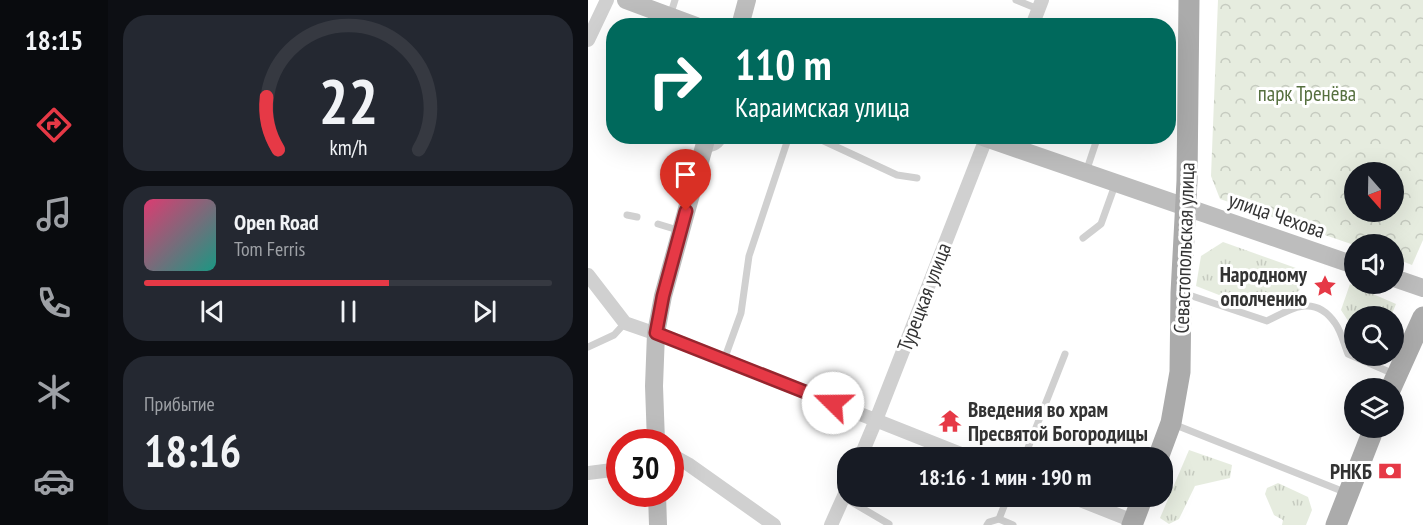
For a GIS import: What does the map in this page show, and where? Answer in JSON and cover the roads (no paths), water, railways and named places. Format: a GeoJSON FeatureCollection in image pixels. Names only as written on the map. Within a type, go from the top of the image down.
{"type":"FeatureCollection","features":[{"type":"Feature","properties":{"kind":"main road"},"geometry":{"type":"LineString","coordinates":[[627,0],[672,8],[685,18]]}},
{"type":"Feature","properties":{"kind":"main road"},"geometry":{"type":"LineString","coordinates":[[742,18],[747,0]]}},
{"type":"Feature","properties":{"kind":"main road","name":"Севастопольская улица"},"geometry":{"type":"LineString","coordinates":[[1162,447],[1171,423],[1180,372],[1181,293],[1186,208],[1189,0]]}},
{"type":"Feature","properties":{"kind":"main road"},"geometry":{"type":"LineString","coordinates":[[656,429],[656,333],[663,296],[705,144]]}},
{"type":"Feature","properties":{"kind":"main road","name":"улица Чехова"},"geometry":{"type":"LineString","coordinates":[[1004,144],[1344,262]]}},
{"type":"Feature","properties":{"kind":"main road"},"geometry":{"type":"LineString","coordinates":[[1404,281],[1423,288]]}},
{"type":"Feature","properties":{"kind":"main road"},"geometry":{"type":"LineString","coordinates":[[1396,378],[1423,317]]}},
{"type":"Feature","properties":{"kind":"main road"},"geometry":{"type":"LineString","coordinates":[[1336,525],[1370,438]]}},
{"type":"Feature","properties":{"kind":"main road"},"geometry":{"type":"LineString","coordinates":[[657,507],[658,525]]}},
{"type":"Feature","properties":{"kind":"main road"},"geometry":{"type":"LineString","coordinates":[[1133,523],[1139,507]]}},
{"type":"Feature","properties":{"kind":"street"},"geometry":{"type":"LineString","coordinates":[[588,40],[607,0]]}},
{"type":"Feature","properties":{"kind":"street","name":"Турецкая улица"},"geometry":{"type":"LineString","coordinates":[[865,447],[981,144]]}},
{"type":"Feature","properties":{"kind":"street"},"geometry":{"type":"LineString","coordinates":[[588,275],[625,323],[656,333],[944,447]]}},
{"type":"Feature","properties":{"kind":"street"},"geometry":{"type":"LineString","coordinates":[[684,462],[774,525]]}},
{"type":"Feature","properties":{"kind":"street"},"geometry":{"type":"LineString","coordinates":[[588,473],[606,471]]}},
{"type":"Feature","properties":{"kind":"street"},"geometry":{"type":"LineString","coordinates":[[831,525],[839,507]]}},
{"type":"Feature","properties":{"kind":"street"},"geometry":{"type":"LineString","coordinates":[[1096,507],[1133,523]]}},
{"type":"Feature","properties":{"kind":"lane"},"geometry":{"type":"LineString","coordinates":[[1016,0],[1040,5]]}},
{"type":"Feature","properties":{"kind":"lane"},"geometry":{"type":"LineString","coordinates":[[705,144],[717,147],[721,144]]}},
{"type":"Feature","properties":{"kind":"lane"},"geometry":{"type":"LineString","coordinates":[[724,360],[741,313],[749,256],[786,144]]}},
{"type":"Feature","properties":{"kind":"lane"},"geometry":{"type":"LineString","coordinates":[[830,144],[897,175],[917,178]]}},
{"type":"Feature","properties":{"kind":"lane"},"geometry":{"type":"LineString","coordinates":[[1086,172],[1095,144]]}},
{"type":"Feature","properties":{"kind":"lane"},"geometry":{"type":"LineString","coordinates":[[1083,238],[1101,224],[1116,183]]}},
{"type":"Feature","properties":{"kind":"lane"},"geometry":{"type":"LineString","coordinates":[[627,215],[637,218]]}},
{"type":"Feature","properties":{"kind":"lane"},"geometry":{"type":"LineString","coordinates":[[658,224],[681,231]]}},
{"type":"Feature","properties":{"kind":"lane"},"geometry":{"type":"LineString","coordinates":[[1181,293],[1268,321],[1289,310],[1306,305],[1321,309],[1336,324],[1348,354],[1387,378]]}},
{"type":"Feature","properties":{"kind":"lane"},"geometry":{"type":"LineString","coordinates":[[588,347],[614,335],[625,323]]}},
{"type":"Feature","properties":{"kind":"lane"},"geometry":{"type":"LineString","coordinates":[[1028,447],[1065,354]]}},
{"type":"Feature","properties":{"kind":"lane"},"geometry":{"type":"LineString","coordinates":[[1171,423],[1348,494]]}},
{"type":"Feature","properties":{"kind":"lane"},"geometry":{"type":"LineString","coordinates":[[866,507],[890,524]]}},
{"type":"Feature","properties":{"kind":"lane"},"geometry":{"type":"LineString","coordinates":[[999,519],[1004,507]]}},
{"type":"Feature","properties":{"kind":"lane"},"geometry":{"type":"LineString","coordinates":[[987,525],[999,519],[1013,525]]}},
{"type":"Feature","properties":{"kind":"place","name":"Народному ополчению"},"geometry":{"type":"Point","coordinates":[1325,286]}},
{"type":"Feature","properties":{"kind":"place","name":"Введения во храм Пресвятой Богородицы"},"geometry":{"type":"Point","coordinates":[950,421]}},
{"type":"Feature","properties":{"kind":"place","name":"РНКБ"},"geometry":{"type":"Point","coordinates":[1390,471]}},
{"type":"Feature","properties":{"kind":"park label","name":"парк Тренёва"},"geometry":{"type":"Point","coordinates":[1307,93]}}]}
